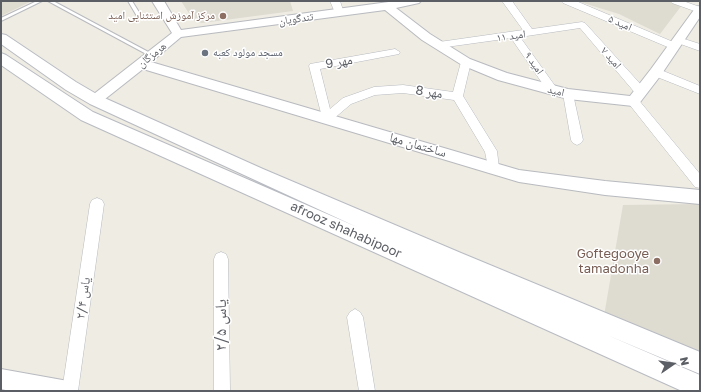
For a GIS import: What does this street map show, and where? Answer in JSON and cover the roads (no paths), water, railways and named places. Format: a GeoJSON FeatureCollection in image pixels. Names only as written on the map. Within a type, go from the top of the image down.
{"type":"FeatureCollection","features":[{"type":"Feature","properties":{"kind":"main road","name":"afrooz shahabipoor"},"geometry":{"type":"LineString","coordinates":[[1,38],[71,86],[95,100],[252,180],[700,387]]}},
{"type":"Feature","properties":{"kind":"main road","name":"afrooz shahabipoor"},"geometry":{"type":"LineString","coordinates":[[1,58],[87,116],[454,260],[700,363]]}},
{"type":"Feature","properties":{"kind":"street","name":"هرمزگان"},"geometry":{"type":"LineString","coordinates":[[95,100],[178,34],[158,1]]}},
{"type":"Feature","properties":{"kind":"street"},"geometry":{"type":"LineString","coordinates":[[335,1],[339,13]]}},
{"type":"Feature","properties":{"kind":"street","name":"تندگویان"},"geometry":{"type":"LineString","coordinates":[[178,34],[339,13],[414,1]]}},
{"type":"Feature","properties":{"kind":"street"},"geometry":{"type":"LineString","coordinates":[[507,1],[530,33]]}},
{"type":"Feature","properties":{"kind":"street","name":"امید ۵"},"geometry":{"type":"LineString","coordinates":[[566,1],[572,2],[676,43],[700,48]]}},
{"type":"Feature","properties":{"kind":"street"},"geometry":{"type":"LineString","coordinates":[[637,96],[699,12],[675,1]]}},
{"type":"Feature","properties":{"kind":"street","name":"امید"},"geometry":{"type":"LineString","coordinates":[[387,6],[426,37],[466,62],[503,77],[568,94],[637,96]]}},
{"type":"Feature","properties":{"kind":"street","name":"امید ۱۱"},"geometry":{"type":"LineString","coordinates":[[439,45],[582,25]]}},
{"type":"Feature","properties":{"kind":"street","name":"امید ۷"},"geometry":{"type":"LineString","coordinates":[[582,25],[637,96],[700,183]]}},
{"type":"Feature","properties":{"kind":"street","name":"امید ۹"},"geometry":{"type":"LineString","coordinates":[[514,35],[553,90]]}},
{"type":"Feature","properties":{"kind":"street","name":"مهر 9"},"geometry":{"type":"LineString","coordinates":[[327,118],[314,66],[395,52]]}},
{"type":"Feature","properties":{"kind":"street","name":"ساختمان مها"},"geometry":{"type":"LineString","coordinates":[[147,60],[327,118],[519,176],[567,184],[700,197]]}},
{"type":"Feature","properties":{"kind":"street"},"geometry":{"type":"LineString","coordinates":[[457,96],[466,62]]}},
{"type":"Feature","properties":{"kind":"street"},"geometry":{"type":"LineString","coordinates":[[656,72],[700,90]]}},
{"type":"Feature","properties":{"kind":"street","name":"مهر 8"},"geometry":{"type":"LineString","coordinates":[[327,118],[347,101],[374,91],[403,89],[457,96],[491,151],[494,168]]}},
{"type":"Feature","properties":{"kind":"street"},"geometry":{"type":"LineString","coordinates":[[568,94],[577,140]]}},
{"type":"Feature","properties":{"kind":"street","name":"یاس ۲/۴"},"geometry":{"type":"LineString","coordinates":[[69,391],[97,204]]}},
{"type":"Feature","properties":{"kind":"street","name":"یاس ۲/۵"},"geometry":{"type":"LineString","coordinates":[[221,259],[222,391]]}},
{"type":"Feature","properties":{"kind":"street"},"geometry":{"type":"LineString","coordinates":[[355,317],[367,391]]}},
{"type":"Feature","properties":{"kind":"street"},"geometry":{"type":"LineString","coordinates":[[1,379],[69,391]]}},
{"type":"Feature","properties":{"kind":"lane"},"geometry":{"type":"LineString","coordinates":[[1,20],[40,1]]}},
{"type":"Feature","properties":{"kind":"lane"},"geometry":{"type":"LineString","coordinates":[[50,1],[147,60]]}},
{"type":"Feature","properties":{"kind":"lane"},"geometry":{"type":"LineString","coordinates":[[130,1],[140,17]]}},
{"type":"Feature","properties":{"kind":"place","name":"مرکز آموزش استثنایی امید"},"geometry":{"type":"Point","coordinates":[223,16]}},
{"type":"Feature","properties":{"kind":"place","name":"مسجد مولود کعبه"},"geometry":{"type":"Point","coordinates":[205,53]}},
{"type":"Feature","properties":{"kind":"place","name":"Goftegooye tamadonha"},"geometry":{"type":"Point","coordinates":[657,261]}}]}
